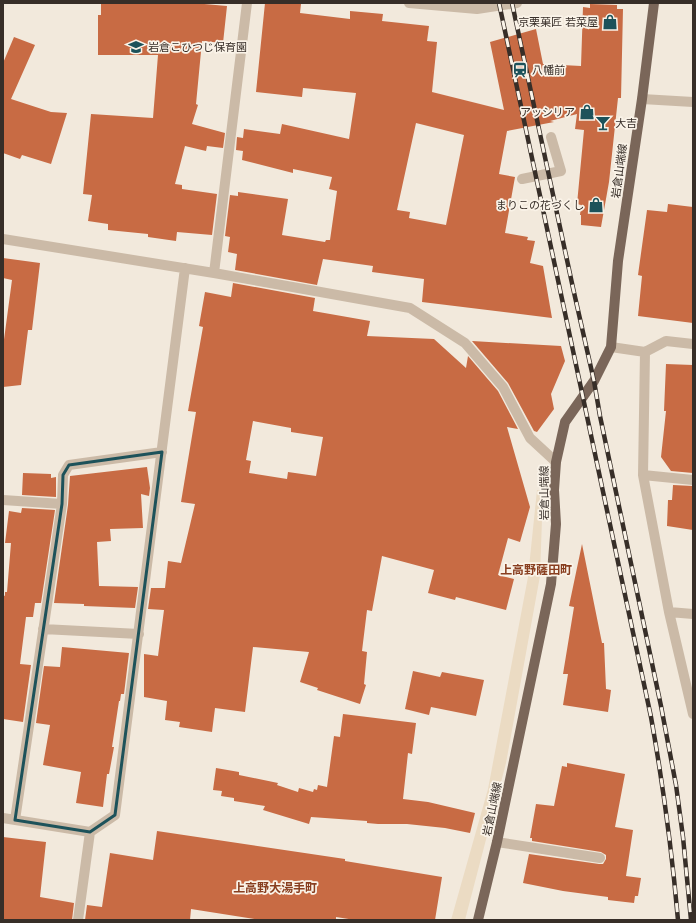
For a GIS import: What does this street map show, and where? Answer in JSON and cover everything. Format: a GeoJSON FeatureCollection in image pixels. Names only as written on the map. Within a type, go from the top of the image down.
{"type":"FeatureCollection","features":[{"type":"Feature","properties":{"kind":"main road","name":"岩倉山端線"},"geometry":{"type":"LineString","coordinates":[[478,920],[497,842],[551,584],[556,524],[554,490],[556,462],[565,422],[594,381],[611,347],[618,261],[642,99],[654,3]]}},
{"type":"Feature","properties":{"kind":"street"},"geometry":{"type":"LineString","coordinates":[[214,273],[247,3]]}},
{"type":"Feature","properties":{"kind":"street"},"geometry":{"type":"LineString","coordinates":[[409,3],[477,10],[517,3]]}},
{"type":"Feature","properties":{"kind":"street"},"geometry":{"type":"LineString","coordinates":[[642,99],[693,102]]}},
{"type":"Feature","properties":{"kind":"street"},"geometry":{"type":"LineString","coordinates":[[522,180],[561,171],[551,137]]}},
{"type":"Feature","properties":{"kind":"street"},"geometry":{"type":"LineString","coordinates":[[3,239],[185,268],[410,308],[465,343],[503,387],[530,438],[556,462]]}},
{"type":"Feature","properties":{"kind":"street"},"geometry":{"type":"LineString","coordinates":[[3,818],[90,832],[115,815],[185,268]]}},
{"type":"Feature","properties":{"kind":"street"},"geometry":{"type":"LineString","coordinates":[[611,347],[645,352],[666,341],[693,344]]}},
{"type":"Feature","properties":{"kind":"street"},"geometry":{"type":"LineString","coordinates":[[645,352],[643,475],[669,612],[693,714]]}},
{"type":"Feature","properties":{"kind":"street"},"geometry":{"type":"LineString","coordinates":[[15,820],[62,504],[63,475],[69,465],[162,452]]}},
{"type":"Feature","properties":{"kind":"street"},"geometry":{"type":"LineString","coordinates":[[643,475],[693,480]]}},
{"type":"Feature","properties":{"kind":"street"},"geometry":{"type":"LineString","coordinates":[[3,500],[62,504]]}},
{"type":"Feature","properties":{"kind":"street"},"geometry":{"type":"LineString","coordinates":[[669,612],[693,614]]}},
{"type":"Feature","properties":{"kind":"street"},"geometry":{"type":"LineString","coordinates":[[43,629],[139,634]]}},
{"type":"Feature","properties":{"kind":"street"},"geometry":{"type":"LineString","coordinates":[[78,920],[90,832]]}},
{"type":"Feature","properties":{"kind":"street"},"geometry":{"type":"LineString","coordinates":[[497,842],[600,858]]}},
{"type":"Feature","properties":{"kind":"highlighted area"},"geometry":{"type":"Polygon","coordinates":[[[162,452],[115,815],[90,832],[15,820],[62,504],[63,475],[69,465],[162,452]]]}},
{"type":"Feature","properties":{"kind":"shaded area"},"geometry":{"type":"Polygon","coordinates":[[[537,490],[543,491],[540,576],[506,763],[465,920],[451,920],[488,789],[528,577],[537,490]]]}},
{"type":"Feature","properties":{"kind":"building"},"geometry":{"type":"Polygon","coordinates":[[[101,3],[193,3],[227,6],[223,43],[202,41],[196,104],[198,105],[192,124],[225,133],[223,148],[207,146],[206,151],[185,146],[175,184],[182,185],[182,189],[217,194],[212,235],[177,232],[176,241],[148,237],[148,234],[108,230],[108,224],[88,221],[92,195],[83,194],[91,114],[153,118],[158,55],[98,55],[98,15],[101,15],[101,3]]]}},
{"type":"Feature","properties":{"kind":"building"},"geometry":{"type":"Polygon","coordinates":[[[265,3],[301,4],[300,13],[350,19],[350,11],[383,14],[382,21],[429,26],[427,41],[437,42],[432,92],[504,110],[490,42],[536,29],[543,64],[581,66],[583,7],[590,8],[590,4],[617,5],[617,9],[623,9],[621,98],[618,98],[609,182],[601,227],[581,225],[581,205],[577,204],[584,130],[575,129],[577,114],[550,121],[554,122],[507,131],[499,174],[515,177],[505,233],[528,237],[527,240],[535,241],[530,263],[543,266],[552,318],[422,302],[424,279],[372,272],[373,266],[323,259],[317,285],[235,270],[237,254],[228,252],[230,237],[225,236],[230,195],[238,196],[238,192],[288,199],[282,235],[325,242],[326,240],[330,240],[337,191],[329,189],[332,177],[293,169],[293,173],[242,160],[243,151],[236,150],[237,137],[243,138],[244,129],[280,134],[282,124],[349,139],[356,93],[303,88],[302,97],[256,92],[265,3]],[[416,123],[397,210],[410,212],[409,218],[446,225],[464,135],[416,123]]]}},
{"type":"Feature","properties":{"kind":"building"},"geometry":{"type":"Polygon","coordinates":[[[14,37],[35,45],[11,99],[51,112],[67,113],[51,164],[22,155],[20,159],[3,153],[3,63],[14,37]]]}},
{"type":"Feature","properties":{"kind":"building"},"geometry":{"type":"Polygon","coordinates":[[[668,204],[693,207],[693,323],[638,316],[642,276],[638,275],[647,210],[667,212],[668,204]]]}},
{"type":"Feature","properties":{"kind":"building"},"geometry":{"type":"Polygon","coordinates":[[[3,258],[40,263],[32,330],[28,330],[21,385],[3,387],[3,347],[12,280],[3,278],[3,258]]]}},
{"type":"Feature","properties":{"kind":"building"},"geometry":{"type":"Polygon","coordinates":[[[233,283],[315,298],[313,311],[370,321],[367,336],[434,339],[466,368],[468,356],[498,391],[518,429],[507,427],[530,507],[520,542],[508,538],[498,575],[514,579],[506,610],[456,597],[455,600],[428,593],[434,570],[382,556],[372,611],[367,610],[362,651],[367,652],[364,684],[366,685],[360,704],[317,690],[318,688],[300,682],[309,652],[253,647],[245,712],[215,708],[212,732],[179,727],[180,722],[165,720],[167,701],[144,697],[144,654],[158,656],[164,610],[148,609],[151,588],[165,588],[168,561],[181,563],[195,504],[181,502],[196,412],[188,411],[203,327],[199,326],[205,292],[231,297],[233,283]],[[253,421],[246,460],[251,461],[249,473],[287,479],[288,472],[316,476],[323,437],[291,432],[291,428],[253,421]]]}},
{"type":"Feature","properties":{"kind":"building"},"geometry":{"type":"Polygon","coordinates":[[[472,341],[561,346],[565,361],[551,394],[554,409],[537,432],[534,431],[508,383],[472,341]]]}},
{"type":"Feature","properties":{"kind":"building"},"geometry":{"type":"Polygon","coordinates":[[[666,364],[693,365],[693,473],[671,471],[661,457],[666,411],[664,411],[666,364]]]}},
{"type":"Feature","properties":{"kind":"building"},"geometry":{"type":"Polygon","coordinates":[[[147,467],[150,488],[149,496],[141,494],[143,528],[110,529],[111,541],[97,542],[99,586],[138,587],[135,608],[54,603],[68,505],[70,476],[147,467]]]}},
{"type":"Feature","properties":{"kind":"building"},"geometry":{"type":"Polygon","coordinates":[[[23,473],[51,474],[51,478],[56,477],[56,497],[22,495],[23,473]]]}},
{"type":"Feature","properties":{"kind":"building"},"geometry":{"type":"Polygon","coordinates":[[[673,485],[693,486],[693,530],[667,526],[668,500],[672,500],[673,485]]]}},
{"type":"Feature","properties":{"kind":"building"},"geometry":{"type":"Polygon","coordinates":[[[22,508],[55,510],[41,603],[35,603],[33,617],[26,617],[20,664],[31,665],[23,722],[3,719],[3,595],[5,596],[5,592],[7,592],[11,543],[5,543],[9,511],[21,513],[22,508]]]}},
{"type":"Feature","properties":{"kind":"building"},"geometry":{"type":"Polygon","coordinates":[[[582,544],[602,643],[604,643],[606,689],[611,690],[608,712],[563,705],[568,674],[563,674],[574,607],[569,606],[582,544]]]}},
{"type":"Feature","properties":{"kind":"building"},"geometry":{"type":"Polygon","coordinates":[[[62,647],[129,653],[124,694],[121,694],[119,701],[112,747],[114,747],[109,774],[107,774],[103,807],[76,803],[81,772],[43,765],[50,725],[36,723],[44,666],[60,667],[62,647]]]}},
{"type":"Feature","properties":{"kind":"building"},"geometry":{"type":"Polygon","coordinates":[[[413,671],[440,677],[442,672],[484,680],[476,716],[431,707],[429,715],[405,709],[413,671]]]}},
{"type":"Feature","properties":{"kind":"building"},"geometry":{"type":"Polygon","coordinates":[[[343,714],[416,723],[412,754],[408,753],[403,799],[428,802],[475,813],[470,833],[445,828],[407,824],[378,824],[367,823],[367,821],[311,817],[309,824],[263,810],[265,806],[234,801],[234,798],[221,796],[222,791],[213,790],[216,768],[239,772],[239,775],[278,783],[277,785],[298,792],[299,788],[313,792],[314,789],[317,790],[318,785],[327,787],[334,736],[340,737],[343,714]]]}},
{"type":"Feature","properties":{"kind":"building"},"geometry":{"type":"Polygon","coordinates":[[[567,763],[625,774],[615,827],[633,830],[626,876],[641,878],[638,896],[635,896],[634,903],[608,900],[608,897],[563,891],[523,883],[529,854],[599,864],[603,864],[606,859],[606,855],[601,852],[532,841],[532,838],[530,838],[536,804],[554,806],[562,766],[567,767],[567,763]]]}},
{"type":"Feature","properties":{"kind":"building"},"geometry":{"type":"Polygon","coordinates":[[[157,831],[345,859],[345,861],[442,877],[435,920],[355,920],[336,917],[336,920],[261,920],[191,909],[190,920],[85,920],[87,905],[102,907],[110,853],[153,860],[157,831]]]}},
{"type":"Feature","properties":{"kind":"building"},"geometry":{"type":"Polygon","coordinates":[[[3,837],[46,842],[40,897],[74,903],[72,920],[3,920],[3,837]]]}},
{"type":"Feature","properties":{"kind":"railway"},"geometry":{"type":"LineString","coordinates":[[499,3],[651,717],[667,818],[678,920]]}},
{"type":"Feature","properties":{"kind":"railway"},"geometry":{"type":"LineString","coordinates":[[512,3],[594,381],[661,706],[676,785],[683,837],[691,920]]}},
{"type":"Feature","properties":{"kind":"place","name":"京栗菓匠 若菜屋"},"geometry":{"type":"Point","coordinates":[610,22]}},
{"type":"Feature","properties":{"kind":"place","name":"岩倉こひつじ保育園"},"geometry":{"type":"Point","coordinates":[136,47]}},
{"type":"Feature","properties":{"kind":"place","name":"八幡前"},"geometry":{"type":"Point","coordinates":[520,70]}},
{"type":"Feature","properties":{"kind":"place","name":"アッシリア"},"geometry":{"type":"Point","coordinates":[587,112]}},
{"type":"Feature","properties":{"kind":"place","name":"大吉"},"geometry":{"type":"Point","coordinates":[603,123]}},
{"type":"Feature","properties":{"kind":"place","name":"まりこの花づくし"},"geometry":{"type":"Point","coordinates":[596,205]}},
{"type":"Feature","properties":{"kind":"district","name":"上高野薩田町"},"geometry":{"type":"Point","coordinates":[536,570]}},
{"type":"Feature","properties":{"kind":"district","name":"上高野大湯手町"},"geometry":{"type":"Point","coordinates":[275,888]}}]}
